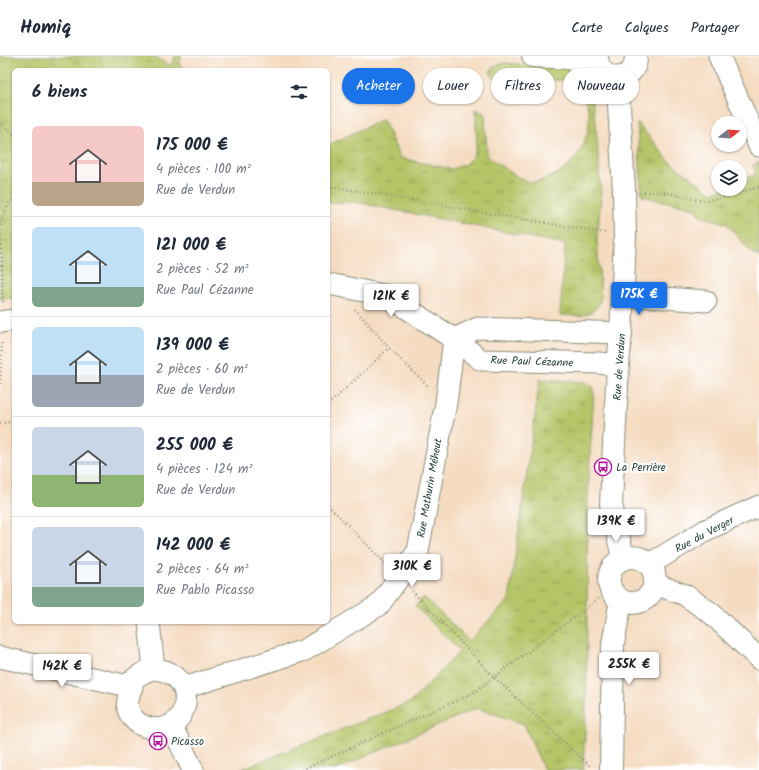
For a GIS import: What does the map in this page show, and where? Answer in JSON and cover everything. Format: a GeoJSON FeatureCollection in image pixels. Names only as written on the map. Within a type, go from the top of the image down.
{"type":"FeatureCollection","features":[{"type":"Feature","properties":{"kind":"street"},"geometry":{"type":"LineString","coordinates":[[533,56],[573,58],[597,57],[601,68]]}},
{"type":"Feature","properties":{"kind":"street"},"geometry":{"type":"LineString","coordinates":[[633,68],[636,56]]}},
{"type":"Feature","properties":{"kind":"street"},"geometry":{"type":"LineString","coordinates":[[719,56],[759,146]]}},
{"type":"Feature","properties":{"kind":"street","name":"Rue de Verdun"},"geometry":{"type":"LineString","coordinates":[[619,104],[625,236],[611,504],[624,558]]}},
{"type":"Feature","properties":{"kind":"street","name":"Rue Paul Cézanne"},"geometry":{"type":"LineString","coordinates":[[330,285],[334,284],[388,296],[454,338],[481,360],[599,363],[618,365]]}},
{"type":"Feature","properties":{"kind":"street"},"geometry":{"type":"LineString","coordinates":[[623,295],[706,301]]}},
{"type":"Feature","properties":{"kind":"street"},"geometry":{"type":"LineString","coordinates":[[454,338],[478,328],[621,333]]}},
{"type":"Feature","properties":{"kind":"street","name":"Rue Mathurin Méheut"},"geometry":{"type":"LineString","coordinates":[[184,688],[306,650],[379,605],[418,551],[446,403],[454,338]]}},
{"type":"Feature","properties":{"kind":"street","name":"Rue du Verger"},"geometry":{"type":"LineString","coordinates":[[652,574],[706,530],[759,506]]}},
{"type":"Feature","properties":{"kind":"street"},"geometry":{"type":"LineString","coordinates":[[652,574],[652,591],[648,597],[642,601],[628,602],[616,594],[610,582],[610,575],[617,562],[624,558],[638,557],[652,574],[685,594],[711,613],[759,659]]}},
{"type":"Feature","properties":{"kind":"street"},"geometry":{"type":"LineString","coordinates":[[611,770],[613,644],[616,594]]}},
{"type":"Feature","properties":{"kind":"street"},"geometry":{"type":"LineString","coordinates":[[149,624],[154,669]]}},
{"type":"Feature","properties":{"kind":"street"},"geometry":{"type":"LineString","coordinates":[[0,657],[132,687]]}},
{"type":"Feature","properties":{"kind":"street"},"geometry":{"type":"LineString","coordinates":[[154,669],[163,670],[172,674],[179,680],[184,688],[186,701],[183,713],[178,720],[162,729],[152,729],[142,725],[134,719],[128,710],[126,701],[132,687],[131,682],[145,671],[154,669]]}},
{"type":"Feature","properties":{"kind":"street"},"geometry":{"type":"LineString","coordinates":[[171,725],[193,770]]}},
{"type":"Feature","properties":{"kind":"path"},"geometry":{"type":"LineString","coordinates":[[0,122],[12,132]]}},
{"type":"Feature","properties":{"kind":"path"},"geometry":{"type":"LineString","coordinates":[[330,186],[625,236]]}},
{"type":"Feature","properties":{"kind":"path"},"geometry":{"type":"LineString","coordinates":[[624,190],[663,192],[703,201],[759,188]]}},
{"type":"Feature","properties":{"kind":"path"},"geometry":{"type":"LineString","coordinates":[[0,384],[6,321],[0,222],[12,201]]}},
{"type":"Feature","properties":{"kind":"path"},"geometry":{"type":"LineString","coordinates":[[354,308],[389,348],[446,403]]}},
{"type":"Feature","properties":{"kind":"path"},"geometry":{"type":"LineString","coordinates":[[330,403],[389,348]]}},
{"type":"Feature","properties":{"kind":"path"},"geometry":{"type":"LineString","coordinates":[[0,423],[12,422]]}},
{"type":"Feature","properties":{"kind":"path"},"geometry":{"type":"LineString","coordinates":[[302,770],[473,693],[494,677],[616,594]]}},
{"type":"Feature","properties":{"kind":"path"},"geometry":{"type":"LineString","coordinates":[[494,677],[594,770]]}},
{"type":"Feature","properties":{"kind":"green space"},"geometry":{"type":"Polygon","coordinates":[[[0,56],[154,56],[171,66],[175,56],[182,56],[179,64],[183,68],[12,68],[12,298],[0,299],[0,56]]]}},
{"type":"Feature","properties":{"kind":"green space"},"geometry":{"type":"Polygon","coordinates":[[[504,63],[569,68],[563,68],[563,80],[555,80],[555,68],[492,68],[504,63]]]}},
{"type":"Feature","properties":{"kind":"green space"},"geometry":{"type":"Polygon","coordinates":[[[592,104],[596,123],[601,196],[597,239],[601,298],[598,306],[590,313],[580,316],[560,315],[565,244],[355,202],[330,203],[330,144],[383,119],[400,158],[451,169],[464,165],[473,157],[477,139],[475,109],[485,114],[487,156],[514,175],[525,181],[534,182],[551,177],[562,171],[579,153],[588,130],[589,117],[587,105],[592,104]]]}},
{"type":"Feature","properties":{"kind":"green space"},"geometry":{"type":"Polygon","coordinates":[[[637,122],[670,162],[711,192],[711,196],[747,196],[747,178],[756,174],[753,165],[759,162],[759,257],[752,253],[726,223],[700,216],[695,208],[642,196],[637,122]]]}},
{"type":"Feature","properties":{"kind":"green space"},"geometry":{"type":"Polygon","coordinates":[[[540,379],[586,382],[593,387],[594,393],[588,497],[587,668],[583,770],[544,770],[524,724],[477,708],[335,770],[239,770],[411,702],[460,651],[415,606],[424,597],[469,641],[509,600],[540,379]]]}},
{"type":"Feature","properties":{"kind":"place","name":"La Perrière"},"geometry":{"type":"Point","coordinates":[603,467]}},
{"type":"Feature","properties":{"kind":"place","name":"Picasso"},"geometry":{"type":"Point","coordinates":[158,741]}}]}
